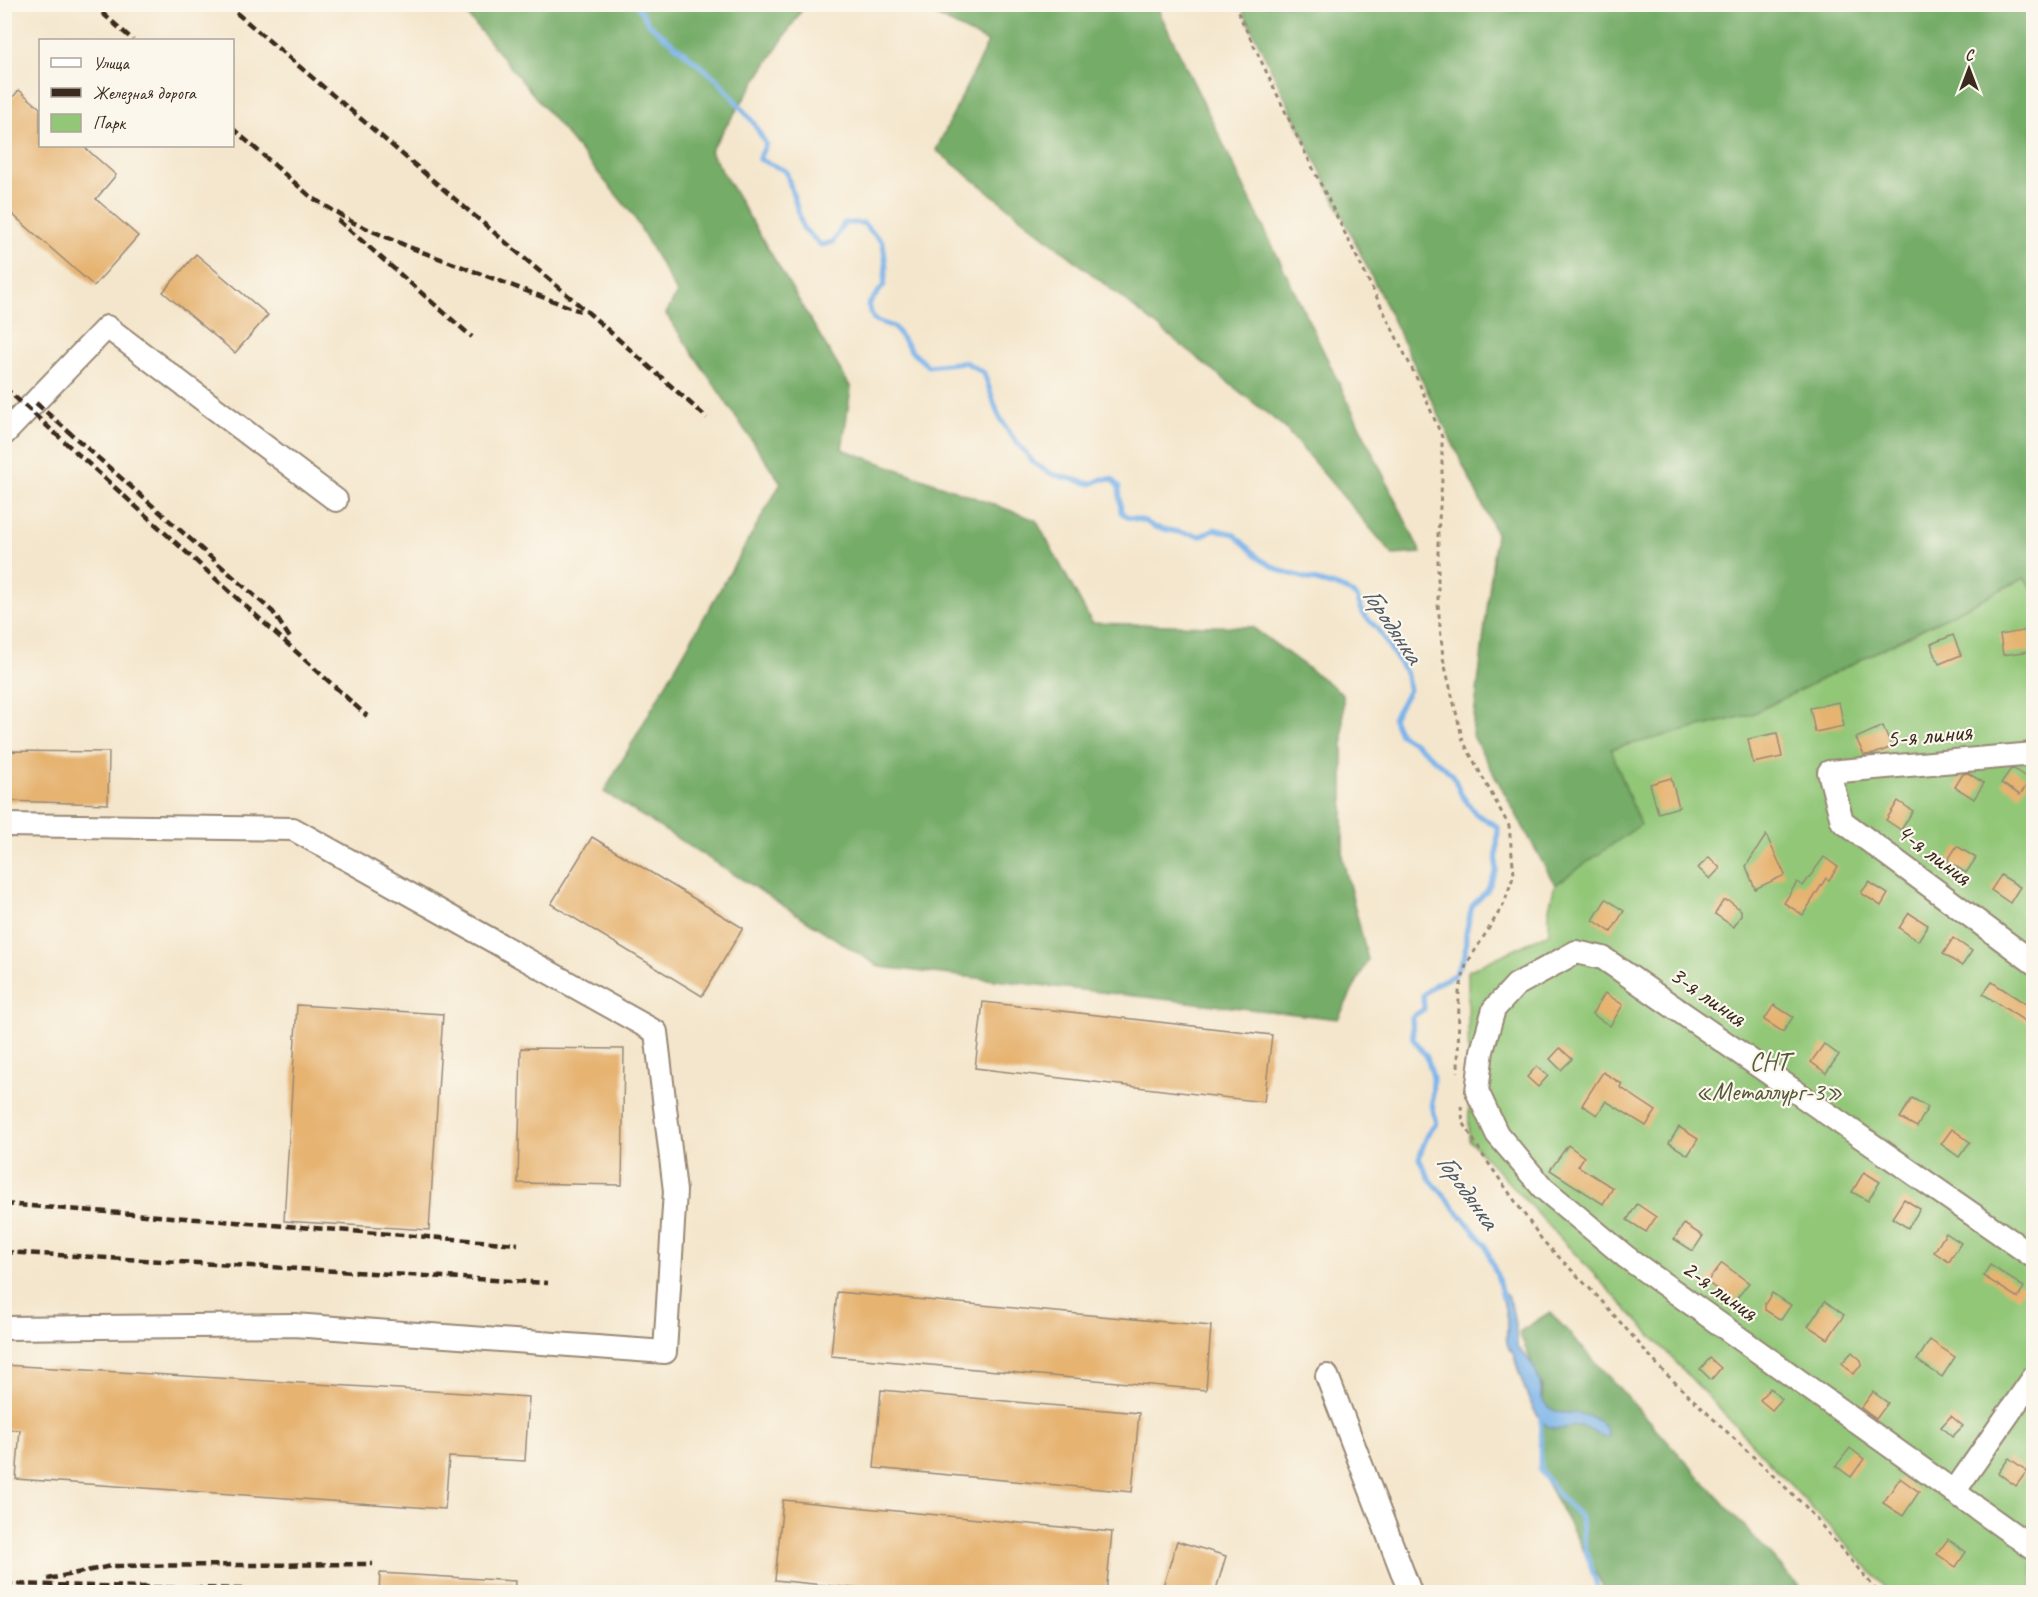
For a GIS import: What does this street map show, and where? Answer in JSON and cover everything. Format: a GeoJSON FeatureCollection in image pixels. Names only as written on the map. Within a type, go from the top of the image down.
{"type":"FeatureCollection","features":[{"type":"Feature","properties":{"kind":"lane"},"geometry":{"type":"LineString","coordinates":[[4,434],[107,327],[336,500]]}},
{"type":"Feature","properties":{"kind":"lane","name":"5-я линия"},"geometry":{"type":"LineString","coordinates":[[1829,772],[2034,754]]}},
{"type":"Feature","properties":{"kind":"lane","name":"4-я линия"},"geometry":{"type":"LineString","coordinates":[[1829,772],[1842,821],[2034,963]]}},
{"type":"Feature","properties":{"kind":"lane"},"geometry":{"type":"LineString","coordinates":[[4,825],[293,829],[656,1032],[675,1191],[665,1352],[294,1325],[4,1329]]}},
{"type":"Feature","properties":{"kind":"lane","name":"3-я линия"},"geometry":{"type":"LineString","coordinates":[[1494,1009],[1516,985],[1576,952],[1603,958],[2034,1257]]}},
{"type":"Feature","properties":{"kind":"lane","name":"2-я линия"},"geometry":{"type":"LineString","coordinates":[[1494,1009],[1482,1051],[1478,1091],[1497,1134],[1543,1188],[1626,1257],[2034,1549]]}},
{"type":"Feature","properties":{"kind":"lane"},"geometry":{"type":"LineString","coordinates":[[1327,1376],[1410,1593]]}},
{"type":"Feature","properties":{"kind":"lane"},"geometry":{"type":"LineString","coordinates":[[1954,1492],[2034,1377]]}},
{"type":"Feature","properties":{"kind":"path"},"geometry":{"type":"LineString","coordinates":[[1234,4],[1420,385],[1442,437],[1438,592],[1443,658],[1463,741],[1509,826],[1514,874],[1504,904],[1466,965],[1459,992],[1457,1059],[1459,1080]]}},
{"type":"Feature","properties":{"kind":"path"},"geometry":{"type":"LineString","coordinates":[[1461,1101],[1463,1122],[1467,1130],[1543,1241],[1599,1298],[1662,1371],[1805,1506],[1878,1593]]}},
{"type":"Feature","properties":{"kind":"green space"},"geometry":{"type":"Polygon","coordinates":[[[459,5],[805,5],[710,151],[851,388],[842,449],[1036,520],[1092,623],[1252,627],[1343,694],[1343,860],[1368,960],[1338,1019],[880,967],[604,792],[781,483],[666,314],[677,293],[633,215],[459,5]]]}},
{"type":"Feature","properties":{"kind":"green space"},"geometry":{"type":"Polygon","coordinates":[[[915,5],[1156,5],[1421,553],[1393,555],[1284,427],[936,150],[988,42],[915,5]]]}},
{"type":"Feature","properties":{"kind":"green space"},"geometry":{"type":"Polygon","coordinates":[[[1240,5],[2033,5],[2033,589],[2024,578],[1752,714],[1611,749],[1640,825],[1555,885],[1472,734],[1496,533],[1240,5]]]}},
{"type":"Feature","properties":{"kind":"green space","name":"СНТ «Металлург-3»"},"geometry":{"type":"Polygon","coordinates":[[[2024,578],[2034,589],[2033,1592],[1890,1592],[1469,1140],[1468,971],[1549,933],[1549,908],[1555,885],[1639,825],[1610,749],[1752,714],[2024,578]]]}},
{"type":"Feature","properties":{"kind":"green space"},"geometry":{"type":"Polygon","coordinates":[[[1550,1312],[1804,1592],[1606,1592],[1540,1470],[1542,1387],[1519,1332],[1550,1312]]]}},
{"type":"Feature","properties":{"kind":"water"},"geometry":{"type":"Polygon","coordinates":[[[1502,1292],[1510,1302],[1517,1347],[1534,1367],[1544,1403],[1556,1412],[1577,1413],[1597,1420],[1605,1427],[1608,1436],[1605,1438],[1583,1426],[1556,1429],[1540,1419],[1528,1397],[1513,1353],[1508,1346],[1502,1292]]]}},
{"type":"Feature","properties":{"kind":"building"},"geometry":{"type":"Polygon","coordinates":[[[19,90],[39,107],[39,147],[84,147],[116,175],[96,199],[138,236],[94,286],[4,207],[4,107],[19,90]]]}},
{"type":"Feature","properties":{"kind":"building"},"geometry":{"type":"Polygon","coordinates":[[[196,254],[268,315],[235,353],[163,292],[196,254]]]}},
{"type":"Feature","properties":{"kind":"building"},"geometry":{"type":"Polygon","coordinates":[[[2028,630],[2031,651],[2003,655],[2000,635],[2028,630]]]}},
{"type":"Feature","properties":{"kind":"building"},"geometry":{"type":"Polygon","coordinates":[[[1953,635],[1961,655],[1939,664],[1931,644],[1953,635]]]}},
{"type":"Feature","properties":{"kind":"building"},"geometry":{"type":"Polygon","coordinates":[[[1839,702],[1844,726],[1815,732],[1810,708],[1839,702]]]}},
{"type":"Feature","properties":{"kind":"building"},"geometry":{"type":"Polygon","coordinates":[[[1883,726],[1892,747],[1864,755],[1856,738],[1883,726]]]}},
{"type":"Feature","properties":{"kind":"building"},"geometry":{"type":"Polygon","coordinates":[[[1777,733],[1782,757],[1753,763],[1748,739],[1777,733]]]}},
{"type":"Feature","properties":{"kind":"building"},"geometry":{"type":"Polygon","coordinates":[[[4,751],[109,752],[108,804],[4,801],[4,751]]]}},
{"type":"Feature","properties":{"kind":"building"},"geometry":{"type":"Polygon","coordinates":[[[2014,769],[2030,780],[2020,795],[2001,783],[2010,770],[2014,769]]]}},
{"type":"Feature","properties":{"kind":"building"},"geometry":{"type":"Polygon","coordinates":[[[1968,773],[1984,783],[1974,799],[1955,787],[1963,774],[1968,773]]]}},
{"type":"Feature","properties":{"kind":"building"},"geometry":{"type":"Polygon","coordinates":[[[1671,778],[1679,807],[1658,813],[1650,784],[1671,778]]]}},
{"type":"Feature","properties":{"kind":"building"},"geometry":{"type":"Polygon","coordinates":[[[1898,801],[1913,811],[1901,830],[1886,820],[1898,801]]]}},
{"type":"Feature","properties":{"kind":"building"},"geometry":{"type":"Polygon","coordinates":[[[1766,835],[1785,875],[1755,889],[1746,866],[1766,835]]]}},
{"type":"Feature","properties":{"kind":"building"},"geometry":{"type":"Polygon","coordinates":[[[592,837],[743,928],[702,996],[551,904],[592,837]]]}},
{"type":"Feature","properties":{"kind":"building"},"geometry":{"type":"Polygon","coordinates":[[[1957,846],[1976,858],[1966,873],[1947,861],[1957,846]]]}},
{"type":"Feature","properties":{"kind":"building"},"geometry":{"type":"Polygon","coordinates":[[[1709,857],[1720,868],[1710,879],[1698,868],[1709,857]]]}},
{"type":"Feature","properties":{"kind":"building"},"geometry":{"type":"Polygon","coordinates":[[[1824,857],[1838,867],[1829,880],[1826,878],[1803,915],[1784,903],[1797,882],[1803,886],[1824,857]]]}},
{"type":"Feature","properties":{"kind":"building"},"geometry":{"type":"Polygon","coordinates":[[[2001,875],[2020,887],[2010,903],[1991,890],[2001,875]]]}},
{"type":"Feature","properties":{"kind":"building"},"geometry":{"type":"Polygon","coordinates":[[[1869,882],[1888,894],[1881,906],[1861,893],[1869,882]]]}},
{"type":"Feature","properties":{"kind":"building"},"geometry":{"type":"Polygon","coordinates":[[[1606,899],[1624,911],[1611,932],[1593,920],[1606,899]]]}},
{"type":"Feature","properties":{"kind":"building"},"geometry":{"type":"Polygon","coordinates":[[[1723,901],[1729,901],[1741,910],[1741,915],[1734,927],[1715,914],[1723,901]]]}},
{"type":"Feature","properties":{"kind":"building"},"geometry":{"type":"Polygon","coordinates":[[[1909,913],[1928,925],[1918,941],[1899,928],[1909,913]]]}},
{"type":"Feature","properties":{"kind":"building"},"geometry":{"type":"Polygon","coordinates":[[[1953,938],[1972,951],[1962,966],[1943,954],[1953,938]]]}},
{"type":"Feature","properties":{"kind":"building"},"geometry":{"type":"Polygon","coordinates":[[[1992,982],[2034,1009],[2034,1027],[1983,994],[1992,982]]]}},
{"type":"Feature","properties":{"kind":"building"},"geometry":{"type":"Polygon","coordinates":[[[1605,993],[1623,1005],[1610,1026],[1592,1014],[1605,993]]]}},
{"type":"Feature","properties":{"kind":"building"},"geometry":{"type":"Polygon","coordinates":[[[983,1002],[1272,1035],[1264,1102],[975,1068],[983,1002]]]}},
{"type":"Feature","properties":{"kind":"building"},"geometry":{"type":"Polygon","coordinates":[[[297,1005],[443,1014],[429,1230],[284,1221],[297,1005]]]}},
{"type":"Feature","properties":{"kind":"building"},"geometry":{"type":"Polygon","coordinates":[[[1774,1005],[1793,1017],[1783,1032],[1764,1020],[1774,1005]]]}},
{"type":"Feature","properties":{"kind":"building"},"geometry":{"type":"Polygon","coordinates":[[[1824,1044],[1839,1055],[1826,1073],[1811,1062],[1824,1044]]]}},
{"type":"Feature","properties":{"kind":"building"},"geometry":{"type":"Polygon","coordinates":[[[521,1048],[624,1049],[622,1185],[518,1183],[521,1048]]]}},
{"type":"Feature","properties":{"kind":"building"},"geometry":{"type":"Polygon","coordinates":[[[1560,1048],[1572,1059],[1561,1070],[1550,1059],[1560,1048]]]}},
{"type":"Feature","properties":{"kind":"building"},"geometry":{"type":"Polygon","coordinates":[[[1537,1066],[1548,1076],[1538,1087],[1527,1077],[1537,1066]]]}},
{"type":"Feature","properties":{"kind":"building"},"geometry":{"type":"Polygon","coordinates":[[[1603,1072],[1622,1084],[1620,1087],[1656,1111],[1646,1126],[1606,1101],[1597,1115],[1582,1105],[1603,1072]]]}},
{"type":"Feature","properties":{"kind":"building"},"geometry":{"type":"Polygon","coordinates":[[[1912,1098],[1928,1107],[1917,1127],[1900,1118],[1912,1098]]]}},
{"type":"Feature","properties":{"kind":"building"},"geometry":{"type":"Polygon","coordinates":[[[1679,1127],[1698,1139],[1688,1155],[1669,1143],[1679,1127]]]}},
{"type":"Feature","properties":{"kind":"building"},"geometry":{"type":"Polygon","coordinates":[[[1952,1129],[1970,1142],[1959,1157],[1941,1144],[1952,1129]]]}},
{"type":"Feature","properties":{"kind":"building"},"geometry":{"type":"Polygon","coordinates":[[[1568,1145],[1584,1157],[1578,1166],[1613,1188],[1603,1204],[1550,1170],[1568,1145]]]}},
{"type":"Feature","properties":{"kind":"building"},"geometry":{"type":"Polygon","coordinates":[[[1864,1172],[1880,1182],[1868,1201],[1852,1192],[1864,1172]]]}},
{"type":"Feature","properties":{"kind":"building"},"geometry":{"type":"Polygon","coordinates":[[[1904,1199],[1920,1209],[1908,1228],[1892,1218],[1904,1199]]]}},
{"type":"Feature","properties":{"kind":"building"},"geometry":{"type":"Polygon","coordinates":[[[1637,1204],[1656,1217],[1646,1232],[1627,1220],[1637,1204]]]}},
{"type":"Feature","properties":{"kind":"building"},"geometry":{"type":"Polygon","coordinates":[[[1684,1224],[1703,1236],[1693,1251],[1674,1239],[1684,1224]]]}},
{"type":"Feature","properties":{"kind":"building"},"geometry":{"type":"Polygon","coordinates":[[[1946,1233],[1961,1243],[1949,1262],[1934,1252],[1946,1233]]]}},
{"type":"Feature","properties":{"kind":"building"},"geometry":{"type":"Polygon","coordinates":[[[1722,1263],[1749,1283],[1734,1302],[1707,1282],[1722,1263]]]}},
{"type":"Feature","properties":{"kind":"building"},"geometry":{"type":"Polygon","coordinates":[[[1990,1265],[2024,1287],[2018,1298],[1983,1276],[1990,1265]]]}},
{"type":"Feature","properties":{"kind":"building"},"geometry":{"type":"Polygon","coordinates":[[[837,1292],[1211,1326],[1206,1390],[831,1356],[837,1292]]]}},
{"type":"Feature","properties":{"kind":"building"},"geometry":{"type":"Polygon","coordinates":[[[1772,1293],[1791,1305],[1781,1320],[1765,1310],[1765,1304],[1772,1293]]]}},
{"type":"Feature","properties":{"kind":"building"},"geometry":{"type":"Polygon","coordinates":[[[1825,1301],[1844,1315],[1828,1339],[1808,1326],[1825,1301]]]}},
{"type":"Feature","properties":{"kind":"building"},"geometry":{"type":"Polygon","coordinates":[[[1930,1340],[1955,1357],[1942,1377],[1917,1360],[1930,1340]]]}},
{"type":"Feature","properties":{"kind":"building"},"geometry":{"type":"Polygon","coordinates":[[[1852,1352],[1861,1360],[1861,1366],[1853,1374],[1842,1363],[1852,1352]]]}},
{"type":"Feature","properties":{"kind":"building"},"geometry":{"type":"Polygon","coordinates":[[[1710,1358],[1721,1368],[1711,1380],[1700,1369],[1710,1358]]]}},
{"type":"Feature","properties":{"kind":"building"},"geometry":{"type":"Polygon","coordinates":[[[4,1365],[529,1397],[525,1461],[449,1457],[445,1509],[16,1479],[20,1430],[4,1429],[4,1365]]]}},
{"type":"Feature","properties":{"kind":"building"},"geometry":{"type":"Polygon","coordinates":[[[1770,1388],[1782,1399],[1772,1410],[1760,1400],[1770,1388]]]}},
{"type":"Feature","properties":{"kind":"building"},"geometry":{"type":"Polygon","coordinates":[[[881,1390],[1139,1413],[1132,1492],[874,1468],[881,1390]]]}},
{"type":"Feature","properties":{"kind":"building"},"geometry":{"type":"Polygon","coordinates":[[[1873,1392],[1888,1403],[1876,1419],[1861,1408],[1873,1392]]]}},
{"type":"Feature","properties":{"kind":"building"},"geometry":{"type":"Polygon","coordinates":[[[1951,1416],[1963,1426],[1952,1437],[1941,1427],[1951,1416]]]}},
{"type":"Feature","properties":{"kind":"building"},"geometry":{"type":"Polygon","coordinates":[[[1850,1448],[1864,1459],[1851,1477],[1836,1466],[1850,1448]]]}},
{"type":"Feature","properties":{"kind":"building"},"geometry":{"type":"Polygon","coordinates":[[[2009,1458],[2027,1471],[2016,1486],[1998,1473],[2009,1458]]]}},
{"type":"Feature","properties":{"kind":"building"},"geometry":{"type":"Polygon","coordinates":[[[1900,1478],[1919,1492],[1903,1516],[1883,1503],[1900,1478]]]}},
{"type":"Feature","properties":{"kind":"building"},"geometry":{"type":"Polygon","coordinates":[[[783,1500],[1112,1532],[1106,1593],[901,1593],[775,1580],[783,1500]]]}},
{"type":"Feature","properties":{"kind":"building"},"geometry":{"type":"Polygon","coordinates":[[[1948,1539],[1966,1552],[1956,1567],[1937,1554],[1948,1539]]]}},
{"type":"Feature","properties":{"kind":"building"},"geometry":{"type":"Polygon","coordinates":[[[1177,1541],[1226,1556],[1215,1593],[1161,1593],[1177,1541]]]}},
{"type":"Feature","properties":{"kind":"building"},"geometry":{"type":"Polygon","coordinates":[[[380,1573],[515,1581],[514,1593],[379,1593],[380,1573]]]}},
{"type":"Feature","properties":{"kind":"waterway","name":"Городянка"},"geometry":{"type":"LineString","coordinates":[[636,4],[649,24],[718,80],[753,122],[766,144],[759,159],[786,171],[803,228],[821,245],[833,242],[844,223],[863,223],[883,243],[886,266],[884,285],[868,305],[874,320],[894,327],[912,352],[928,366],[965,362],[984,373],[998,414],[1010,434],[1035,464],[1052,474],[1091,484],[1102,479],[1112,479],[1119,487],[1121,512],[1127,517],[1145,521],[1154,527],[1201,536],[1214,529],[1234,534],[1260,559],[1281,571],[1345,589],[1357,597],[1363,614],[1377,628],[1407,675],[1409,690],[1393,718],[1400,734],[1416,744],[1453,775],[1461,794],[1476,814],[1498,827],[1496,872],[1487,891],[1472,906],[1466,933],[1465,955],[1454,975],[1434,985],[1423,995],[1424,1009],[1412,1017],[1413,1039],[1427,1057],[1433,1077],[1432,1104],[1436,1124],[1427,1136],[1419,1159],[1430,1179],[1485,1244],[1503,1298]]}},
{"type":"Feature","properties":{"kind":"waterway","name":"Городянка"},"geometry":{"type":"LineString","coordinates":[[1541,1414],[1540,1470],[1580,1517],[1586,1551],[1599,1592]]}},
{"type":"Feature","properties":{"kind":"railway"},"geometry":{"type":"LineString","coordinates":[[92,4],[132,39]]}},
{"type":"Feature","properties":{"kind":"railway"},"geometry":{"type":"LineString","coordinates":[[226,4],[591,315],[707,418]]}},
{"type":"Feature","properties":{"kind":"railway"},"geometry":{"type":"LineString","coordinates":[[234,130],[311,197],[352,222],[409,247],[580,311]]}},
{"type":"Feature","properties":{"kind":"railway"},"geometry":{"type":"LineString","coordinates":[[338,220],[472,337]]}},
{"type":"Feature","properties":{"kind":"railway"},"geometry":{"type":"LineString","coordinates":[[4,387],[367,716]]}},
{"type":"Feature","properties":{"kind":"railway"},"geometry":{"type":"LineString","coordinates":[[36,403],[273,612],[292,641]]}},
{"type":"Feature","properties":{"kind":"railway"},"geometry":{"type":"LineString","coordinates":[[4,1204],[518,1244]]}},
{"type":"Feature","properties":{"kind":"railway"},"geometry":{"type":"LineString","coordinates":[[4,1252],[548,1283]]}},
{"type":"Feature","properties":{"kind":"railway"},"geometry":{"type":"LineString","coordinates":[[48,1579],[111,1566],[373,1564]]}},
{"type":"Feature","properties":{"kind":"railway"},"geometry":{"type":"LineString","coordinates":[[4,1584],[379,1592]]}}]}
